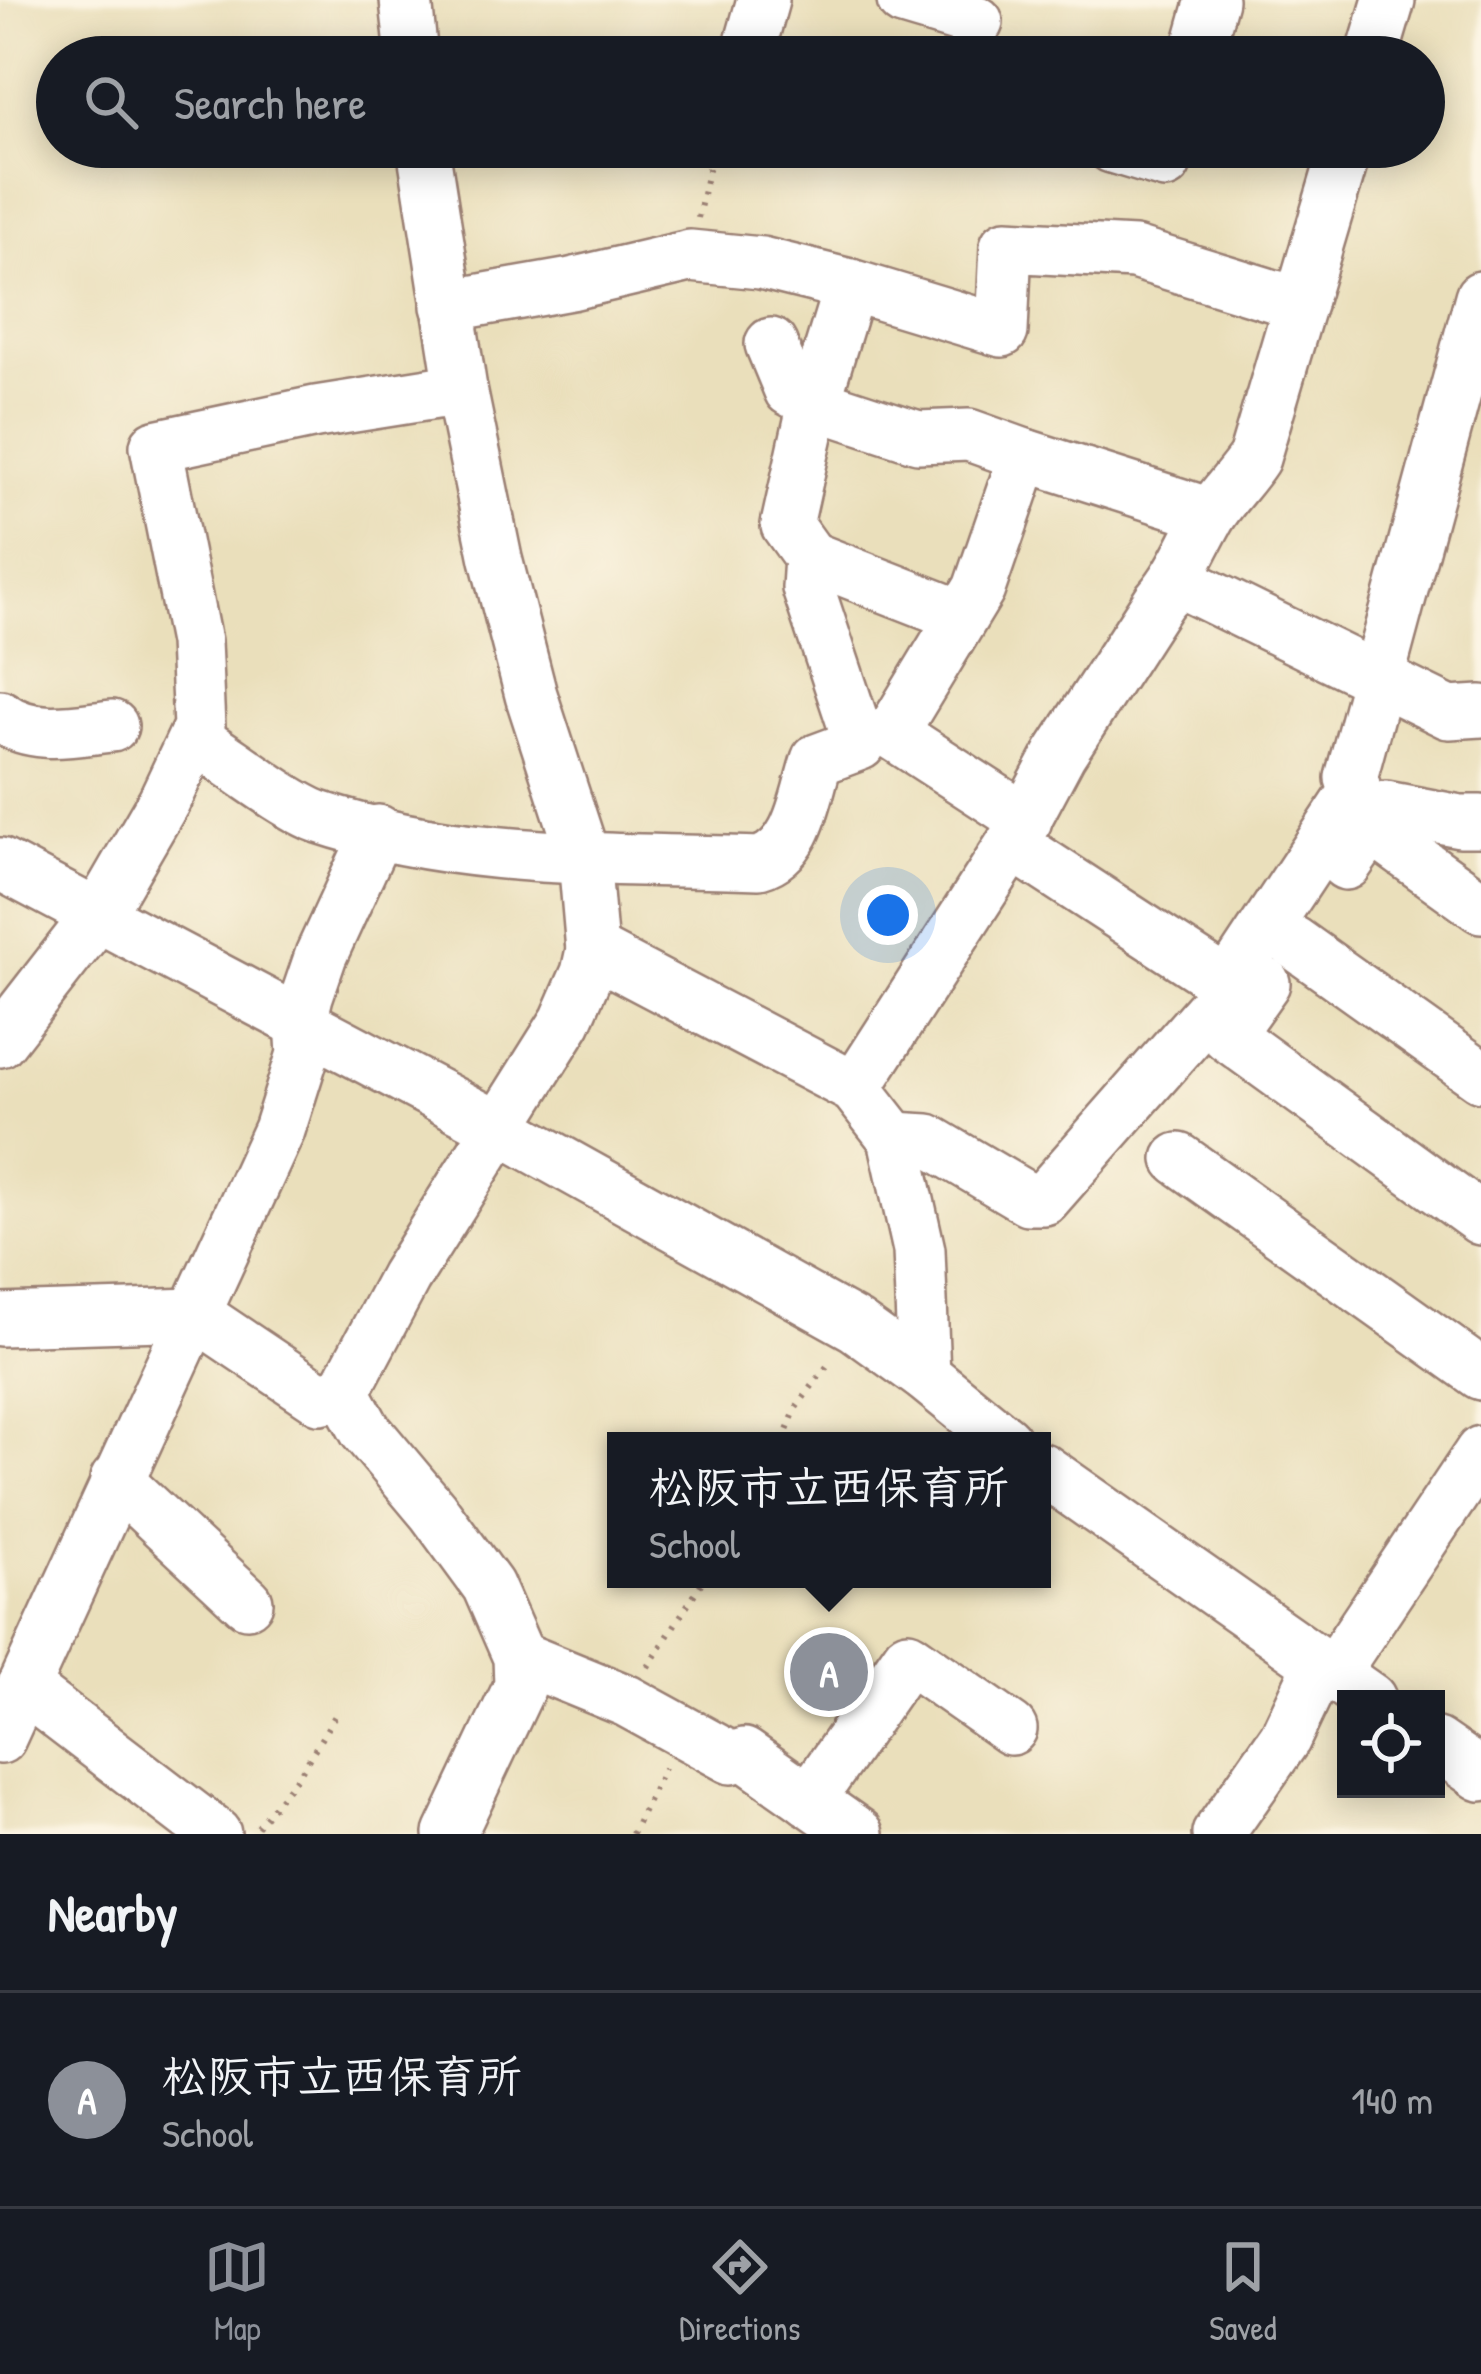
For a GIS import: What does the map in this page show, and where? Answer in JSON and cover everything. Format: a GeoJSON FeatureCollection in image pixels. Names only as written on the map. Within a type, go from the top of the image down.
{"type":"FeatureCollection","features":[{"type":"Feature","properties":{"kind":"street"},"geometry":{"type":"LineString","coordinates":[[406,0],[410,36]]}},
{"type":"Feature","properties":{"kind":"street"},"geometry":{"type":"LineString","coordinates":[[753,36],[763,0]]}},
{"type":"Feature","properties":{"kind":"street"},"geometry":{"type":"LineString","coordinates":[[903,0],[976,26]]}},
{"type":"Feature","properties":{"kind":"street"},"geometry":{"type":"LineString","coordinates":[[1202,36],[1213,0]]}},
{"type":"Feature","properties":{"kind":"street"},"geometry":{"type":"LineString","coordinates":[[1378,36],[1389,0]]}},
{"type":"Feature","properties":{"kind":"street"},"geometry":{"type":"LineString","coordinates":[[0,1320],[195,1314],[320,1398],[344,1392],[405,1277],[566,1021],[586,973],[592,950],[584,858],[496,560],[461,389],[426,168]]}},
{"type":"Feature","properties":{"kind":"street"},"geometry":{"type":"LineString","coordinates":[[855,1088],[1020,832],[1060,754],[1177,580],[1210,514],[1255,458],[1340,168]]}},
{"type":"Feature","properties":{"kind":"street"},"geometry":{"type":"LineString","coordinates":[[447,306],[689,256],[761,263],[1003,331],[1006,247],[1134,253],[1300,304]]}},
{"type":"Feature","properties":{"kind":"street"},"geometry":{"type":"LineString","coordinates":[[850,285],[814,403],[788,525],[810,557],[961,616]]}},
{"type":"Feature","properties":{"kind":"street"},"geometry":{"type":"LineString","coordinates":[[894,1138],[928,1140],[1028,1199],[1044,1199],[1223,990],[1356,790],[1351,778],[1376,678],[1481,297]]}},
{"type":"Feature","properties":{"kind":"street"},"geometry":{"type":"LineString","coordinates":[[771,344],[790,390],[814,403],[918,437],[969,435],[1210,514]]}},
{"type":"Feature","properties":{"kind":"street"},"geometry":{"type":"LineString","coordinates":[[0,1041],[98,915],[164,800],[199,727],[195,642],[156,446],[316,412],[461,389]]}},
{"type":"Feature","properties":{"kind":"street"},"geometry":{"type":"LineString","coordinates":[[1024,455],[979,589],[892,733],[1207,971],[1223,990]]}},
{"type":"Feature","properties":{"kind":"street"},"geometry":{"type":"LineString","coordinates":[[194,738],[315,816],[378,831],[506,856],[759,863],[776,858],[789,845],[817,760],[860,744],[808,588],[810,557]]}},
{"type":"Feature","properties":{"kind":"street"},"geometry":{"type":"LineString","coordinates":[[1177,580],[1449,713],[1481,711]]}},
{"type":"Feature","properties":{"kind":"street"},"geometry":{"type":"LineString","coordinates":[[0,716],[15,726],[37,731],[112,726]]}},
{"type":"Feature","properties":{"kind":"street"},"geometry":{"type":"LineString","coordinates":[[1481,820],[1460,821],[1386,807],[1227,1035],[1481,1219]]}},
{"type":"Feature","properties":{"kind":"street"},"geometry":{"type":"LineString","coordinates":[[1371,828],[1481,907]]}},
{"type":"Feature","properties":{"kind":"street"},"geometry":{"type":"LineString","coordinates":[[0,1738],[279,1130],[303,1054],[301,1021],[321,955],[378,831]]}},
{"type":"Feature","properties":{"kind":"street"},"geometry":{"type":"LineString","coordinates":[[0,864],[500,1128],[856,1326],[994,1432]]}},
{"type":"Feature","properties":{"kind":"street"},"geometry":{"type":"LineString","coordinates":[[1293,942],[1481,1076]]}},
{"type":"Feature","properties":{"kind":"street"},"geometry":{"type":"LineString","coordinates":[[592,950],[855,1088],[894,1138],[919,1250],[924,1375]]}},
{"type":"Feature","properties":{"kind":"street"},"geometry":{"type":"LineString","coordinates":[[1179,1159],[1481,1374]]}},
{"type":"Feature","properties":{"kind":"street"},"geometry":{"type":"LineString","coordinates":[[344,1392],[365,1430],[433,1510],[488,1586],[519,1657],[520,1686],[450,1834]]}},
{"type":"Feature","properties":{"kind":"street"},"geometry":{"type":"LineString","coordinates":[[1218,1834],[1285,1738],[1341,1679],[1465,1509],[1481,1452]]}},
{"type":"Feature","properties":{"kind":"street"},"geometry":{"type":"LineString","coordinates":[[1051,1475],[1341,1679]]}},
{"type":"Feature","properties":{"kind":"street"},"geometry":{"type":"LineString","coordinates":[[116,1480],[247,1603]]}},
{"type":"Feature","properties":{"kind":"street"},"geometry":{"type":"LineString","coordinates":[[519,1657],[627,1701],[731,1758],[744,1754],[858,1834]]}},
{"type":"Feature","properties":{"kind":"street"},"geometry":{"type":"LineString","coordinates":[[809,1800],[908,1657],[1011,1729]]}},
{"type":"Feature","properties":{"kind":"street"},"geometry":{"type":"LineString","coordinates":[[23,1687],[214,1834]]}},
{"type":"Feature","properties":{"kind":"street"},"geometry":{"type":"LineString","coordinates":[[1445,1750],[1481,1775]]}},
{"type":"Feature","properties":{"kind":"path"},"geometry":{"type":"LineString","coordinates":[[689,256],[708,168]]}},
{"type":"Feature","properties":{"kind":"path"},"geometry":{"type":"LineString","coordinates":[[787,1432],[796,1408],[856,1326]]}},
{"type":"Feature","properties":{"kind":"path"},"geometry":{"type":"LineString","coordinates":[[627,1701],[698,1588]]}},
{"type":"Feature","properties":{"kind":"path"},"geometry":{"type":"LineString","coordinates":[[251,1834],[301,1772],[340,1708]]}},
{"type":"Feature","properties":{"kind":"path"},"geometry":{"type":"LineString","coordinates":[[632,1834],[681,1732]]}},
{"type":"Feature","properties":{"kind":"place","name":"松阪市立西保育所"},"geometry":{"type":"Point","coordinates":[829,1672]}}]}
